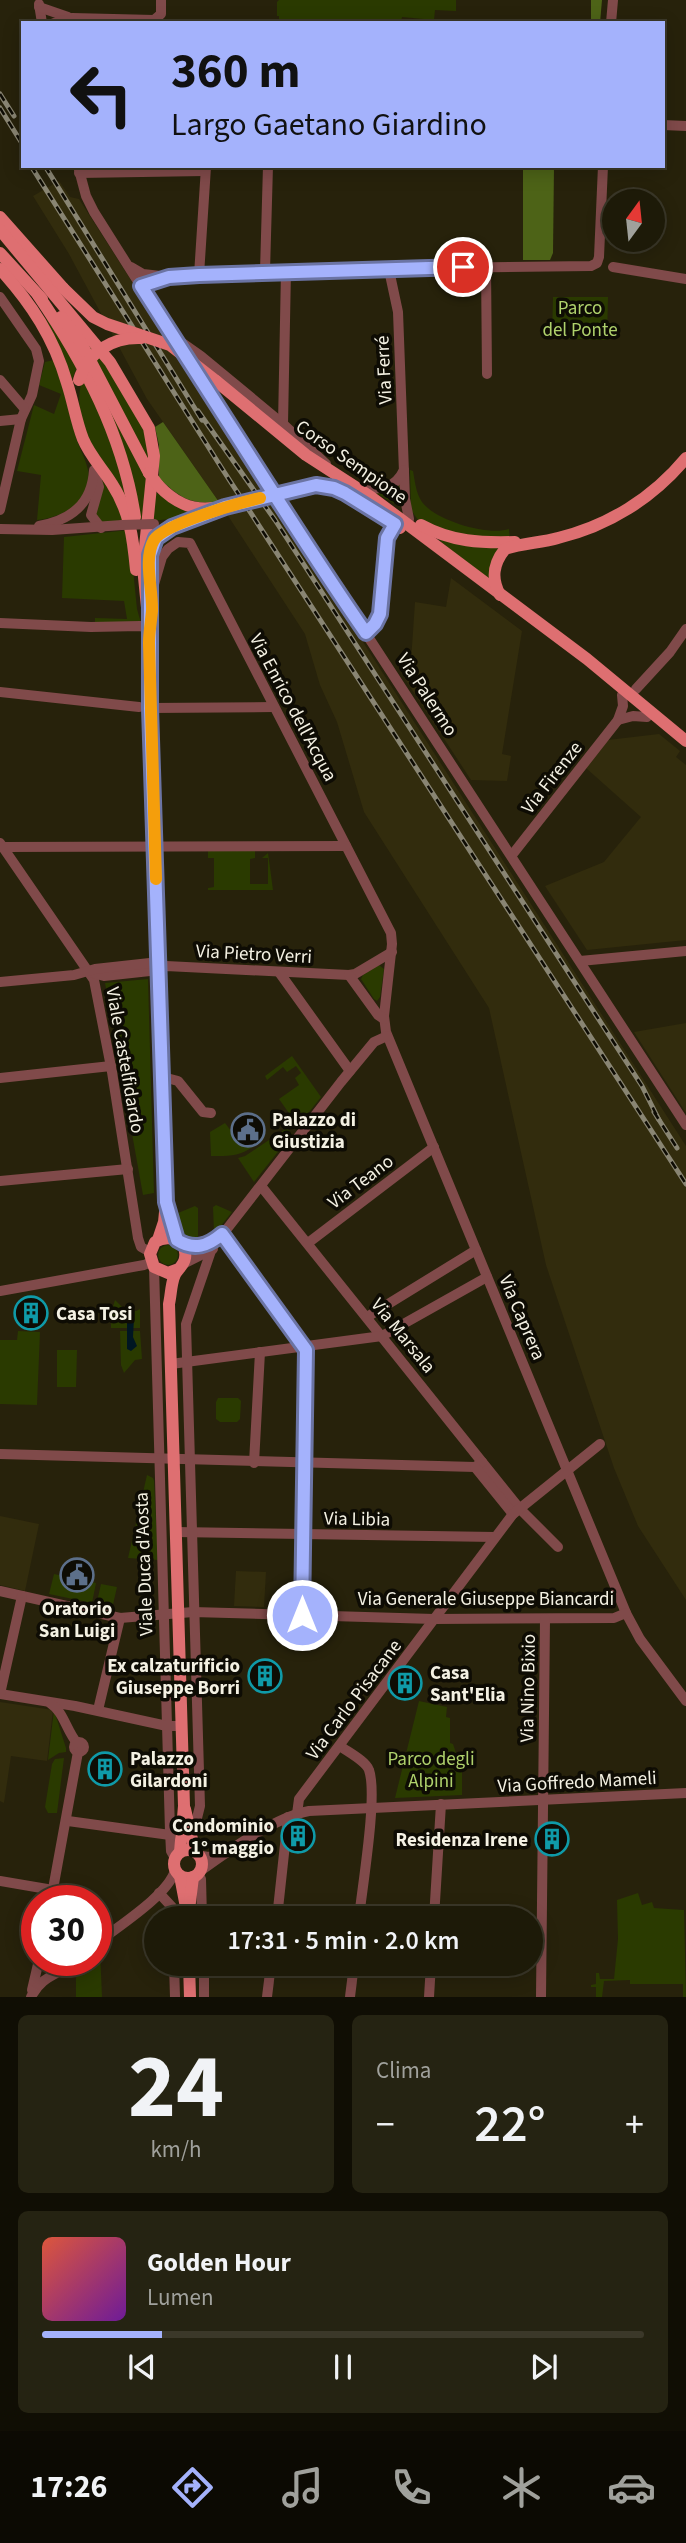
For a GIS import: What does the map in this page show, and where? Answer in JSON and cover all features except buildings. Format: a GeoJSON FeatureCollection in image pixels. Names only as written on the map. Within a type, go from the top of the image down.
{"type":"FeatureCollection","features":[{"type":"Feature","properties":{"kind":"main road","name":"Corso Sempione"},"geometry":{"type":"LineString","coordinates":[[0,217],[81,307],[98,320],[177,349],[297,448],[372,497],[435,543],[587,659],[686,741]]}},
{"type":"Feature","properties":{"kind":"main road"},"geometry":{"type":"LineString","coordinates":[[0,230],[110,362],[149,428],[154,456],[143,567],[149,628],[145,708],[155,845],[166,1202],[164,1222],[155,1255]]}},
{"type":"Feature","properties":{"kind":"main road"},"geometry":{"type":"LineString","coordinates":[[0,253],[63,319],[80,341],[149,473],[158,485],[179,502],[190,507],[225,507]]}},
{"type":"Feature","properties":{"kind":"main road"},"geometry":{"type":"LineString","coordinates":[[0,269],[34,310],[52,341],[89,450],[116,490],[127,513],[145,594]]}},
{"type":"Feature","properties":{"kind":"main road"},"geometry":{"type":"LineString","coordinates":[[38,295],[70,342],[105,412],[125,470],[138,538],[149,628]]}},
{"type":"Feature","properties":{"kind":"main road"},"geometry":{"type":"LineString","coordinates":[[79,426],[76,395],[79,380],[89,360],[109,344],[131,338],[155,339]]}},
{"type":"Feature","properties":{"kind":"main road"},"geometry":{"type":"LineString","coordinates":[[500,595],[494,583],[494,573],[503,551],[581,531],[625,511],[660,486],[686,458]]}},
{"type":"Feature","properties":{"kind":"main road","name":"Corso Sempione"},"geometry":{"type":"LineString","coordinates":[[225,507],[321,485],[334,488],[359,501],[395,524],[622,695],[686,750]]}},
{"type":"Feature","properties":{"kind":"main road"},"geometry":{"type":"LineString","coordinates":[[372,497],[436,533],[463,541],[537,543]]}},
{"type":"Feature","properties":{"kind":"main road"},"geometry":{"type":"LineString","coordinates":[[145,594],[150,555],[156,538],[172,527],[225,507]]}},
{"type":"Feature","properties":{"kind":"main road"},"geometry":{"type":"LineString","coordinates":[[587,659],[616,674],[686,729]]}},
{"type":"Feature","properties":{"kind":"main road"},"geometry":{"type":"LineString","coordinates":[[155,1255],[168,1273],[181,1267],[185,1251],[178,1241],[166,1202]]}},
{"type":"Feature","properties":{"kind":"main road"},"geometry":{"type":"LineString","coordinates":[[155,1255],[167,1237],[178,1241]]}},
{"type":"Feature","properties":{"kind":"main road","name":"Viale Duca d'Aosta"},"geometry":{"type":"LineString","coordinates":[[155,1255],[169,1304]]}},
{"type":"Feature","properties":{"kind":"main road","name":"Viale Duca d'Aosta"},"geometry":{"type":"LineString","coordinates":[[181,1267],[173,1278],[169,1304],[188,1906]]}},
{"type":"Feature","properties":{"kind":"main road","name":"Viale Duca d'Aosta"},"geometry":{"type":"LineString","coordinates":[[184,1806],[196,1854],[202,1863],[186,1869]]}},
{"type":"Feature","properties":{"kind":"main road"},"geometry":{"type":"LineString","coordinates":[[186,1869],[186,1850],[196,1854]]}},
{"type":"Feature","properties":{"kind":"main road"},"geometry":{"type":"LineString","coordinates":[[189,1976],[190,1997]]}},
{"type":"Feature","properties":{"kind":"street"},"geometry":{"type":"LineString","coordinates":[[61,21],[72,18],[154,20],[161,13],[161,0]]}},
{"type":"Feature","properties":{"kind":"street"},"geometry":{"type":"LineString","coordinates":[[611,21],[613,0]]}},
{"type":"Feature","properties":{"kind":"street"},"geometry":{"type":"LineString","coordinates":[[39,3],[72,18]]}},
{"type":"Feature","properties":{"kind":"street"},"geometry":{"type":"LineString","coordinates":[[39,3],[41,21]]}},
{"type":"Feature","properties":{"kind":"street"},"geometry":{"type":"LineString","coordinates":[[665,125],[686,126]]}},
{"type":"Feature","properties":{"kind":"street"},"geometry":{"type":"LineString","coordinates":[[265,271],[268,168]]}},
{"type":"Feature","properties":{"kind":"street"},"geometry":{"type":"LineString","coordinates":[[126,262],[144,274],[169,277],[286,270],[589,267],[595,264],[599,257],[603,168]]}},
{"type":"Feature","properties":{"kind":"street"},"geometry":{"type":"LineString","coordinates":[[78,169],[205,169],[199,275]]}},
{"type":"Feature","properties":{"kind":"street","name":"Via Palermo"},"geometry":{"type":"LineString","coordinates":[[78,169],[85,194],[94,212],[173,337],[686,1125]]}},
{"type":"Feature","properties":{"kind":"street"},"geometry":{"type":"LineString","coordinates":[[486,267],[487,374]]}},
{"type":"Feature","properties":{"kind":"street"},"geometry":{"type":"LineString","coordinates":[[612,267],[686,279]]}},
{"type":"Feature","properties":{"kind":"street"},"geometry":{"type":"LineString","coordinates":[[283,424],[286,270]]}},
{"type":"Feature","properties":{"kind":"street","name":"Via Ferré"},"geometry":{"type":"LineString","coordinates":[[389,270],[398,309],[404,469],[409,519]]}},
{"type":"Feature","properties":{"kind":"street"},"geometry":{"type":"LineString","coordinates":[[141,286],[169,277]]}},
{"type":"Feature","properties":{"kind":"street"},"geometry":{"type":"LineString","coordinates":[[0,297],[39,357],[36,382],[24,408],[0,510]]}},
{"type":"Feature","properties":{"kind":"street"},"geometry":{"type":"LineString","coordinates":[[173,337],[186,343],[283,424],[318,455],[335,475]]}},
{"type":"Feature","properties":{"kind":"street"},"geometry":{"type":"LineString","coordinates":[[0,380],[24,408]]}},
{"type":"Feature","properties":{"kind":"street"},"geometry":{"type":"LineString","coordinates":[[0,421],[21,419]]}},
{"type":"Feature","properties":{"kind":"street"},"geometry":{"type":"LineString","coordinates":[[89,450],[99,487],[91,516],[101,528]]}},
{"type":"Feature","properties":{"kind":"street"},"geometry":{"type":"LineString","coordinates":[[358,488],[389,487],[399,479],[404,469]]}},
{"type":"Feature","properties":{"kind":"street"},"geometry":{"type":"LineString","coordinates":[[28,528],[52,523],[76,511],[89,494],[94,470]]}},
{"type":"Feature","properties":{"kind":"street"},"geometry":{"type":"LineString","coordinates":[[0,529],[101,528],[191,521]]}},
{"type":"Feature","properties":{"kind":"street"},"geometry":{"type":"LineString","coordinates":[[366,633],[380,614],[387,538],[395,524]]}},
{"type":"Feature","properties":{"kind":"street","name":"Via Enrico dell'Acqua"},"geometry":{"type":"LineString","coordinates":[[145,594],[165,553],[178,542],[190,543],[392,935],[384,1019]]}},
{"type":"Feature","properties":{"kind":"street"},"geometry":{"type":"LineString","coordinates":[[0,623],[149,628]]}},
{"type":"Feature","properties":{"kind":"street"},"geometry":{"type":"LineString","coordinates":[[670,652],[686,629]]}},
{"type":"Feature","properties":{"kind":"street"},"geometry":{"type":"LineString","coordinates":[[636,689],[686,638]]}},
{"type":"Feature","properties":{"kind":"street"},"geometry":{"type":"LineString","coordinates":[[0,692],[145,708],[274,707]]}},
{"type":"Feature","properties":{"kind":"street","name":"Via Firenze"},"geometry":{"type":"LineString","coordinates":[[512,855],[618,720],[623,706],[622,695]]}},
{"type":"Feature","properties":{"kind":"street"},"geometry":{"type":"LineString","coordinates":[[618,720],[633,716],[647,717]]}},
{"type":"Feature","properties":{"kind":"street"},"geometry":{"type":"LineString","coordinates":[[2,845],[346,846]]}},
{"type":"Feature","properties":{"kind":"street","name":"Viale Castelfidardo"},"geometry":{"type":"LineString","coordinates":[[2,845],[94,980],[111,1066],[139,1244],[155,1255]]}},
{"type":"Feature","properties":{"kind":"street"},"geometry":{"type":"LineString","coordinates":[[580,961],[686,951]]}},
{"type":"Feature","properties":{"kind":"street"},"geometry":{"type":"LineString","coordinates":[[384,1019],[378,1015],[349,975],[391,952]]}},
{"type":"Feature","properties":{"kind":"street","name":"Via Pietro Verri"},"geometry":{"type":"LineString","coordinates":[[0,982],[89,972],[104,976],[159,966],[349,975]]}},
{"type":"Feature","properties":{"kind":"street"},"geometry":{"type":"LineString","coordinates":[[279,972],[350,1071]]}},
{"type":"Feature","properties":{"kind":"street","name":"Via Caprera"},"geometry":{"type":"LineString","coordinates":[[384,1019],[387,1036],[626,1613],[640,1639],[686,1701]]}},
{"type":"Feature","properties":{"kind":"street","name":"Viale Duca d'Aosta"},"geometry":{"type":"LineString","coordinates":[[190,1826],[200,1809],[186,1321],[211,1251],[222,1234],[374,1042],[387,1036]]}},
{"type":"Feature","properties":{"kind":"street"},"geometry":{"type":"LineString","coordinates":[[0,1078],[111,1066]]}},
{"type":"Feature","properties":{"kind":"street"},"geometry":{"type":"LineString","coordinates":[[163,1077],[178,1082],[203,1112],[211,1113]]}},
{"type":"Feature","properties":{"kind":"street","name":"Via Teano"},"geometry":{"type":"LineString","coordinates":[[308,1243],[433,1147]]}},
{"type":"Feature","properties":{"kind":"street"},"geometry":{"type":"LineString","coordinates":[[0,1181],[128,1169]]}},
{"type":"Feature","properties":{"kind":"street","name":"Via Marsala"},"geometry":{"type":"LineString","coordinates":[[261,1186],[382,1336],[478,1465],[516,1511]]}},
{"type":"Feature","properties":{"kind":"street"},"geometry":{"type":"LineString","coordinates":[[178,1241],[205,1246],[222,1234],[305,1346],[302,1615]]}},
{"type":"Feature","properties":{"kind":"street"},"geometry":{"type":"LineString","coordinates":[[367,1317],[476,1250]]}},
{"type":"Feature","properties":{"kind":"street"},"geometry":{"type":"LineString","coordinates":[[181,1267],[211,1251]]}},
{"type":"Feature","properties":{"kind":"street"},"geometry":{"type":"LineString","coordinates":[[0,1291],[144,1265],[155,1255]]}},
{"type":"Feature","properties":{"kind":"street","name":"Viale Duca d'Aosta"},"geometry":{"type":"LineString","coordinates":[[155,1255],[171,1851],[186,1869],[201,1879],[202,1906]]}},
{"type":"Feature","properties":{"kind":"street"},"geometry":{"type":"LineString","coordinates":[[171,1364],[382,1336],[487,1277]]}},
{"type":"Feature","properties":{"kind":"street"},"geometry":{"type":"LineString","coordinates":[[254,1463],[260,1352]]}},
{"type":"Feature","properties":{"kind":"street","name":"Via Carlo Pisacane"},"geometry":{"type":"LineString","coordinates":[[279,1906],[293,1815],[299,1800],[516,1511],[600,1444]]}},
{"type":"Feature","properties":{"kind":"street"},"geometry":{"type":"LineString","coordinates":[[0,1454],[254,1463],[478,1465]]}},
{"type":"Feature","properties":{"kind":"street"},"geometry":{"type":"LineString","coordinates":[[161,1507],[175,1506]]}},
{"type":"Feature","properties":{"kind":"street"},"geometry":{"type":"LineString","coordinates":[[516,1511],[558,1547]]}},
{"type":"Feature","properties":{"kind":"street","name":"Via Libia"},"geometry":{"type":"LineString","coordinates":[[176,1532],[495,1537]]}},
{"type":"Feature","properties":{"kind":"street","name":"Via Generale Giuseppe Biancardi"},"geometry":{"type":"LineString","coordinates":[[0,1591],[120,1618],[178,1612],[434,1619],[614,1618],[626,1613]]}},
{"type":"Feature","properties":{"kind":"street"},"geometry":{"type":"LineString","coordinates":[[22,1596],[0,1694],[46,1700],[167,1726],[182,1726]]}},
{"type":"Feature","properties":{"kind":"street"},"geometry":{"type":"LineString","coordinates":[[98,1710],[120,1618]]}},
{"type":"Feature","properties":{"kind":"street","name":"Via Nino Bixio"},"geometry":{"type":"LineString","coordinates":[[541,1997],[545,1619]]}},
{"type":"Feature","properties":{"kind":"street"},"geometry":{"type":"LineString","coordinates":[[46,1700],[58,1709],[78,1747],[68,1821],[54,1885]]}},
{"type":"Feature","properties":{"kind":"street"},"geometry":{"type":"LineString","coordinates":[[340,1746],[369,1770],[370,1808],[360,1906]]}},
{"type":"Feature","properties":{"kind":"street","name":"Via Goffredo Mameli"},"geometry":{"type":"LineString","coordinates":[[112,1931],[186,1869],[227,1852],[293,1815],[314,1810],[686,1793]]}},
{"type":"Feature","properties":{"kind":"street"},"geometry":{"type":"LineString","coordinates":[[435,1906],[441,1804]]}},
{"type":"Feature","properties":{"kind":"street"},"geometry":{"type":"LineString","coordinates":[[68,1821],[170,1835]]}},
{"type":"Feature","properties":{"kind":"street","name":"Via Goffredo Mameli"},"geometry":{"type":"LineString","coordinates":[[196,1854],[212,1856],[227,1852]]}},
{"type":"Feature","properties":{"kind":"street"},"geometry":{"type":"LineString","coordinates":[[0,1881],[21,1887]]}},
{"type":"Feature","properties":{"kind":"street"},"geometry":{"type":"LineString","coordinates":[[159,1894],[172,1906]]}},
{"type":"Feature","properties":{"kind":"street"},"geometry":{"type":"LineString","coordinates":[[31,1997],[36,1976]]}},
{"type":"Feature","properties":{"kind":"street"},"geometry":{"type":"LineString","coordinates":[[31,1997],[40,1982],[53,1976]]}},
{"type":"Feature","properties":{"kind":"street"},"geometry":{"type":"LineString","coordinates":[[174,1976],[175,1997]]}},
{"type":"Feature","properties":{"kind":"street"},"geometry":{"type":"LineString","coordinates":[[204,1976],[204,1997]]}},
{"type":"Feature","properties":{"kind":"street"},"geometry":{"type":"LineString","coordinates":[[267,1997],[270,1976]]}},
{"type":"Feature","properties":{"kind":"street"},"geometry":{"type":"LineString","coordinates":[[350,1997],[353,1976]]}},
{"type":"Feature","properties":{"kind":"street"},"geometry":{"type":"LineString","coordinates":[[429,1997],[430,1976]]}},
{"type":"Feature","properties":{"kind":"shaded area"},"geometry":{"type":"Polygon","coordinates":[[[59,181],[70,197],[79,199],[686,1146],[686,1600],[638,1526],[614,1468],[546,1265],[489,1008],[364,812],[337,722],[320,685],[305,634],[219,502],[147,399],[69,254],[33,196],[59,181]]]}},
{"type":"Feature","properties":{"kind":"shaded area"},"geometry":{"type":"Polygon","coordinates":[[[451,578],[522,631],[502,754],[511,756],[507,781],[471,780],[403,676],[410,676],[415,602],[446,607],[451,578]]]}},
{"type":"Feature","properties":{"kind":"shaded area"},"geometry":{"type":"Polygon","coordinates":[[[659,734],[680,751],[676,757],[686,765],[686,940],[587,950],[545,886],[604,862],[641,817],[586,768],[608,740],[659,734]]]}},
{"type":"Feature","properties":{"kind":"shaded area"},"geometry":{"type":"Polygon","coordinates":[[[686,1023],[686,1113],[634,1032],[686,1023]]]}},
{"type":"Feature","properties":{"kind":"shaded area"},"geometry":{"type":"Polygon","coordinates":[[[0,1516],[39,1524],[25,1591],[0,1585],[0,1516]]]}},
{"type":"Feature","properties":{"kind":"shaded area"},"geometry":{"type":"Polygon","coordinates":[[[236,1571],[266,1572],[264,1607],[234,1606],[236,1571]]]}},
{"type":"Feature","properties":{"kind":"shaded area"},"geometry":{"type":"Polygon","coordinates":[[[0,1702],[53,1710],[47,1761],[11,1756],[4,1803],[0,1801],[0,1702]]]}},
{"type":"Feature","properties":{"kind":"green space"},"geometry":{"type":"Polygon","coordinates":[[[456,0],[456,11],[435,10],[434,20],[402,17],[401,21],[279,21],[277,2],[456,0]]]}},
{"type":"Feature","properties":{"kind":"green space"},"geometry":{"type":"Polygon","coordinates":[[[591,0],[602,0],[600,21],[591,21],[591,0]]]}},
{"type":"Feature","properties":{"kind":"green space"},"geometry":{"type":"Polygon","coordinates":[[[523,168],[554,168],[553,253],[550,260],[523,260],[523,168]]]}},
{"type":"Feature","properties":{"kind":"green space"},"geometry":{"type":"Polygon","coordinates":[[[25,295],[60,335],[78,365],[70,384],[25,295]]]}},
{"type":"Feature","properties":{"kind":"green space","name":"Parco del Ponte"},"geometry":{"type":"Polygon","coordinates":[[[553,297],[608,297],[607,340],[552,338],[553,297]]]}},
{"type":"Feature","properties":{"kind":"green space"},"geometry":{"type":"Polygon","coordinates":[[[81,332],[119,382],[136,410],[147,437],[148,459],[81,332]]]}},
{"type":"Feature","properties":{"kind":"green space"},"geometry":{"type":"Polygon","coordinates":[[[54,360],[76,438],[87,465],[89,481],[87,490],[75,506],[57,516],[37,520],[41,475],[17,471],[34,405],[54,414],[61,394],[39,385],[45,362],[54,360]]]}},
{"type":"Feature","properties":{"kind":"green space"},"geometry":{"type":"Polygon","coordinates":[[[84,375],[110,436],[130,509],[100,462],[84,428],[80,393],[84,375]]]}},
{"type":"Feature","properties":{"kind":"green space"},"geometry":{"type":"Polygon","coordinates":[[[109,406],[147,481],[142,519],[140,519],[109,406]]]}},
{"type":"Feature","properties":{"kind":"green space"},"geometry":{"type":"Polygon","coordinates":[[[163,422],[219,502],[193,501],[159,478],[159,445],[155,427],[163,422]]]}},
{"type":"Feature","properties":{"kind":"green space"},"geometry":{"type":"Polygon","coordinates":[[[410,470],[413,471],[420,499],[429,509],[450,521],[476,529],[509,529],[510,540],[459,537],[418,520],[411,510],[410,470]]]}},
{"type":"Feature","properties":{"kind":"green space"},"geometry":{"type":"Polygon","coordinates":[[[100,477],[114,496],[125,522],[102,523],[94,513],[100,477]]]}},
{"type":"Feature","properties":{"kind":"green space"},"geometry":{"type":"Polygon","coordinates":[[[399,484],[400,507],[374,492],[399,484]]]}},
{"type":"Feature","properties":{"kind":"green space"},"geometry":{"type":"Polygon","coordinates":[[[155,492],[187,510],[187,517],[152,521],[155,492]]]}},
{"type":"Feature","properties":{"kind":"green space"},"geometry":{"type":"Polygon","coordinates":[[[129,530],[137,609],[141,623],[95,624],[95,618],[127,619],[124,601],[62,598],[64,537],[129,530]]]}},
{"type":"Feature","properties":{"kind":"green space"},"geometry":{"type":"Polygon","coordinates":[[[440,541],[501,546],[491,582],[440,541]]]}},
{"type":"Feature","properties":{"kind":"green space"},"geometry":{"type":"Polygon","coordinates":[[[208,850],[255,850],[255,858],[250,859],[250,884],[268,884],[268,858],[262,858],[268,853],[273,890],[208,890],[214,887],[214,858],[208,858],[208,850]]]}},
{"type":"Feature","properties":{"kind":"green space"},"geometry":{"type":"Polygon","coordinates":[[[379,965],[384,969],[377,1001],[361,979],[379,965]]]}},
{"type":"Feature","properties":{"kind":"green space"},"geometry":{"type":"Polygon","coordinates":[[[148,979],[154,1193],[143,1195],[105,983],[148,979]]]}},
{"type":"Feature","properties":{"kind":"green space"},"geometry":{"type":"Polygon","coordinates":[[[292,1056],[321,1097],[298,1126],[279,1099],[299,1085],[295,1078],[301,1073],[296,1066],[287,1072],[283,1067],[267,1080],[265,1076],[292,1056]]]}},
{"type":"Feature","properties":{"kind":"green space"},"geometry":{"type":"Polygon","coordinates":[[[225,1123],[235,1136],[239,1134],[241,1138],[247,1134],[253,1139],[254,1146],[238,1154],[211,1156],[210,1132],[225,1123]]]}},
{"type":"Feature","properties":{"kind":"green space"},"geometry":{"type":"Polygon","coordinates":[[[287,1128],[292,1134],[254,1182],[238,1158],[287,1128]]]}},
{"type":"Feature","properties":{"kind":"green space"},"geometry":{"type":"Polygon","coordinates":[[[216,1205],[232,1212],[214,1232],[213,1207],[216,1205]]]}},
{"type":"Feature","properties":{"kind":"green space"},"geometry":{"type":"Polygon","coordinates":[[[195,1206],[198,1208],[198,1240],[184,1234],[178,1218],[178,1213],[195,1206]]]}},
{"type":"Feature","properties":{"kind":"green space"},"geometry":{"type":"Polygon","coordinates":[[[168,1245],[175,1248],[178,1255],[175,1262],[168,1265],[161,1262],[158,1255],[161,1248],[168,1245]]]}},
{"type":"Feature","properties":{"kind":"green space"},"geometry":{"type":"Polygon","coordinates":[[[115,1300],[123,1308],[136,1311],[140,1309],[140,1328],[111,1328],[111,1313],[115,1300]]]}},
{"type":"Feature","properties":{"kind":"green space"},"geometry":{"type":"Polygon","coordinates":[[[18,1331],[40,1332],[37,1405],[0,1404],[0,1340],[17,1340],[18,1331]]]}},
{"type":"Feature","properties":{"kind":"green space"},"geometry":{"type":"Polygon","coordinates":[[[120,1331],[140,1331],[142,1359],[135,1360],[124,1373],[121,1365],[120,1331]]]}},
{"type":"Feature","properties":{"kind":"green space"},"geometry":{"type":"Polygon","coordinates":[[[57,1350],[77,1350],[76,1387],[57,1387],[57,1350]]]}},
{"type":"Feature","properties":{"kind":"green space"},"geometry":{"type":"Polygon","coordinates":[[[218,1398],[238,1398],[241,1401],[240,1419],[237,1422],[220,1422],[216,1419],[218,1398]]]}},
{"type":"Feature","properties":{"kind":"green space"},"geometry":{"type":"Polygon","coordinates":[[[147,1475],[154,1481],[158,1560],[128,1558],[147,1475]]]}},
{"type":"Feature","properties":{"kind":"green space"},"geometry":{"type":"Polygon","coordinates":[[[54,1574],[96,1583],[92,1603],[49,1594],[54,1574]]]}},
{"type":"Feature","properties":{"kind":"green space"},"geometry":{"type":"Polygon","coordinates":[[[101,1584],[117,1587],[112,1609],[96,1606],[101,1584]]]}},
{"type":"Feature","properties":{"kind":"green space","name":"Parco degli Alpini"},"geometry":{"type":"Polygon","coordinates":[[[419,1701],[447,1707],[450,1743],[453,1744],[462,1771],[462,1795],[395,1798],[419,1701]]]}},
{"type":"Feature","properties":{"kind":"green space"},"geometry":{"type":"Polygon","coordinates":[[[54,1710],[66,1752],[48,1760],[54,1710]]]}},
{"type":"Feature","properties":{"kind":"green space"},"geometry":{"type":"Polygon","coordinates":[[[64,1758],[57,1813],[48,1813],[45,1807],[52,1764],[55,1759],[64,1758]]]}},
{"type":"Feature","properties":{"kind":"green space"},"geometry":{"type":"Polygon","coordinates":[[[638,1893],[642,1905],[652,1902],[654,1908],[684,1910],[686,1997],[683,1997],[683,1984],[604,1981],[602,1997],[596,1997],[596,1987],[591,1987],[596,1984],[596,1973],[599,1973],[600,1979],[614,1979],[618,1939],[617,1900],[638,1893]]]}},
{"type":"Feature","properties":{"kind":"green space"},"geometry":{"type":"Polygon","coordinates":[[[76,1976],[101,1976],[102,1997],[76,1997],[76,1976]]]}},
{"type":"Feature","properties":{"kind":"water"},"geometry":{"type":"Polygon","coordinates":[[[127,1318],[134,1318],[133,1337],[137,1346],[131,1351],[127,1349],[127,1318]]]}},
{"type":"Feature","properties":{"kind":"railway"},"geometry":{"type":"LineString","coordinates":[[0,94],[14,116]]}},
{"type":"Feature","properties":{"kind":"railway"},"geometry":{"type":"LineString","coordinates":[[0,108],[21,142]]}},
{"type":"Feature","properties":{"kind":"railway"},"geometry":{"type":"LineString","coordinates":[[32,168],[221,467],[686,1184]]}},
{"type":"Feature","properties":{"kind":"railway"},"geometry":{"type":"LineString","coordinates":[[46,168],[202,420]]}},
{"type":"Feature","properties":{"kind":"railway"},"geometry":{"type":"LineString","coordinates":[[198,411],[275,520],[642,1086],[659,1120]]}},
{"type":"Feature","properties":{"kind":"railway"},"geometry":{"type":"LineString","coordinates":[[654,1112],[677,1148]]}},
{"type":"Feature","properties":{"kind":"slow traffic"},"geometry":{"type":"LineString","coordinates":[[156,879],[149,643],[152,611],[151,548],[160,533],[172,527],[225,507],[260,498]]}},
{"type":"Feature","properties":{"kind":"place","name":"Palazzo di Giustizia"},"geometry":{"type":"Point","coordinates":[248,1130]}},
{"type":"Feature","properties":{"kind":"place","name":"Casa Tosi"},"geometry":{"type":"Point","coordinates":[31,1313]}},
{"type":"Feature","properties":{"kind":"place","name":"Oratorio San Luigi"},"geometry":{"type":"Point","coordinates":[77,1575]}},
{"type":"Feature","properties":{"kind":"place","name":"Ex calzaturificio Giuseppe Borri"},"geometry":{"type":"Point","coordinates":[265,1676]}},
{"type":"Feature","properties":{"kind":"place","name":"Casa Sant'Elia"},"geometry":{"type":"Point","coordinates":[405,1683]}},
{"type":"Feature","properties":{"kind":"place","name":"Palazzo Gilardoni"},"geometry":{"type":"Point","coordinates":[105,1769]}},
{"type":"Feature","properties":{"kind":"place","name":"Condominio 1° maggio"},"geometry":{"type":"Point","coordinates":[298,1836]}},
{"type":"Feature","properties":{"kind":"place","name":"Residenza Irene"},"geometry":{"type":"Point","coordinates":[552,1839]}},
{"type":"Feature","properties":{"kind":"route"},"geometry":{"type":"LineString","coordinates":[[302,1615],[305,1346],[222,1234],[205,1246],[188,1245],[177,1240],[172,1231],[166,1202],[150,708],[150,555],[156,538],[172,527],[225,507],[266,496],[287,491],[316,485],[345,493],[395,524],[387,538],[380,614],[366,633],[296,526],[280,503],[265,480],[141,286],[158,279],[199,275],[286,270],[463,267]]}}]}
